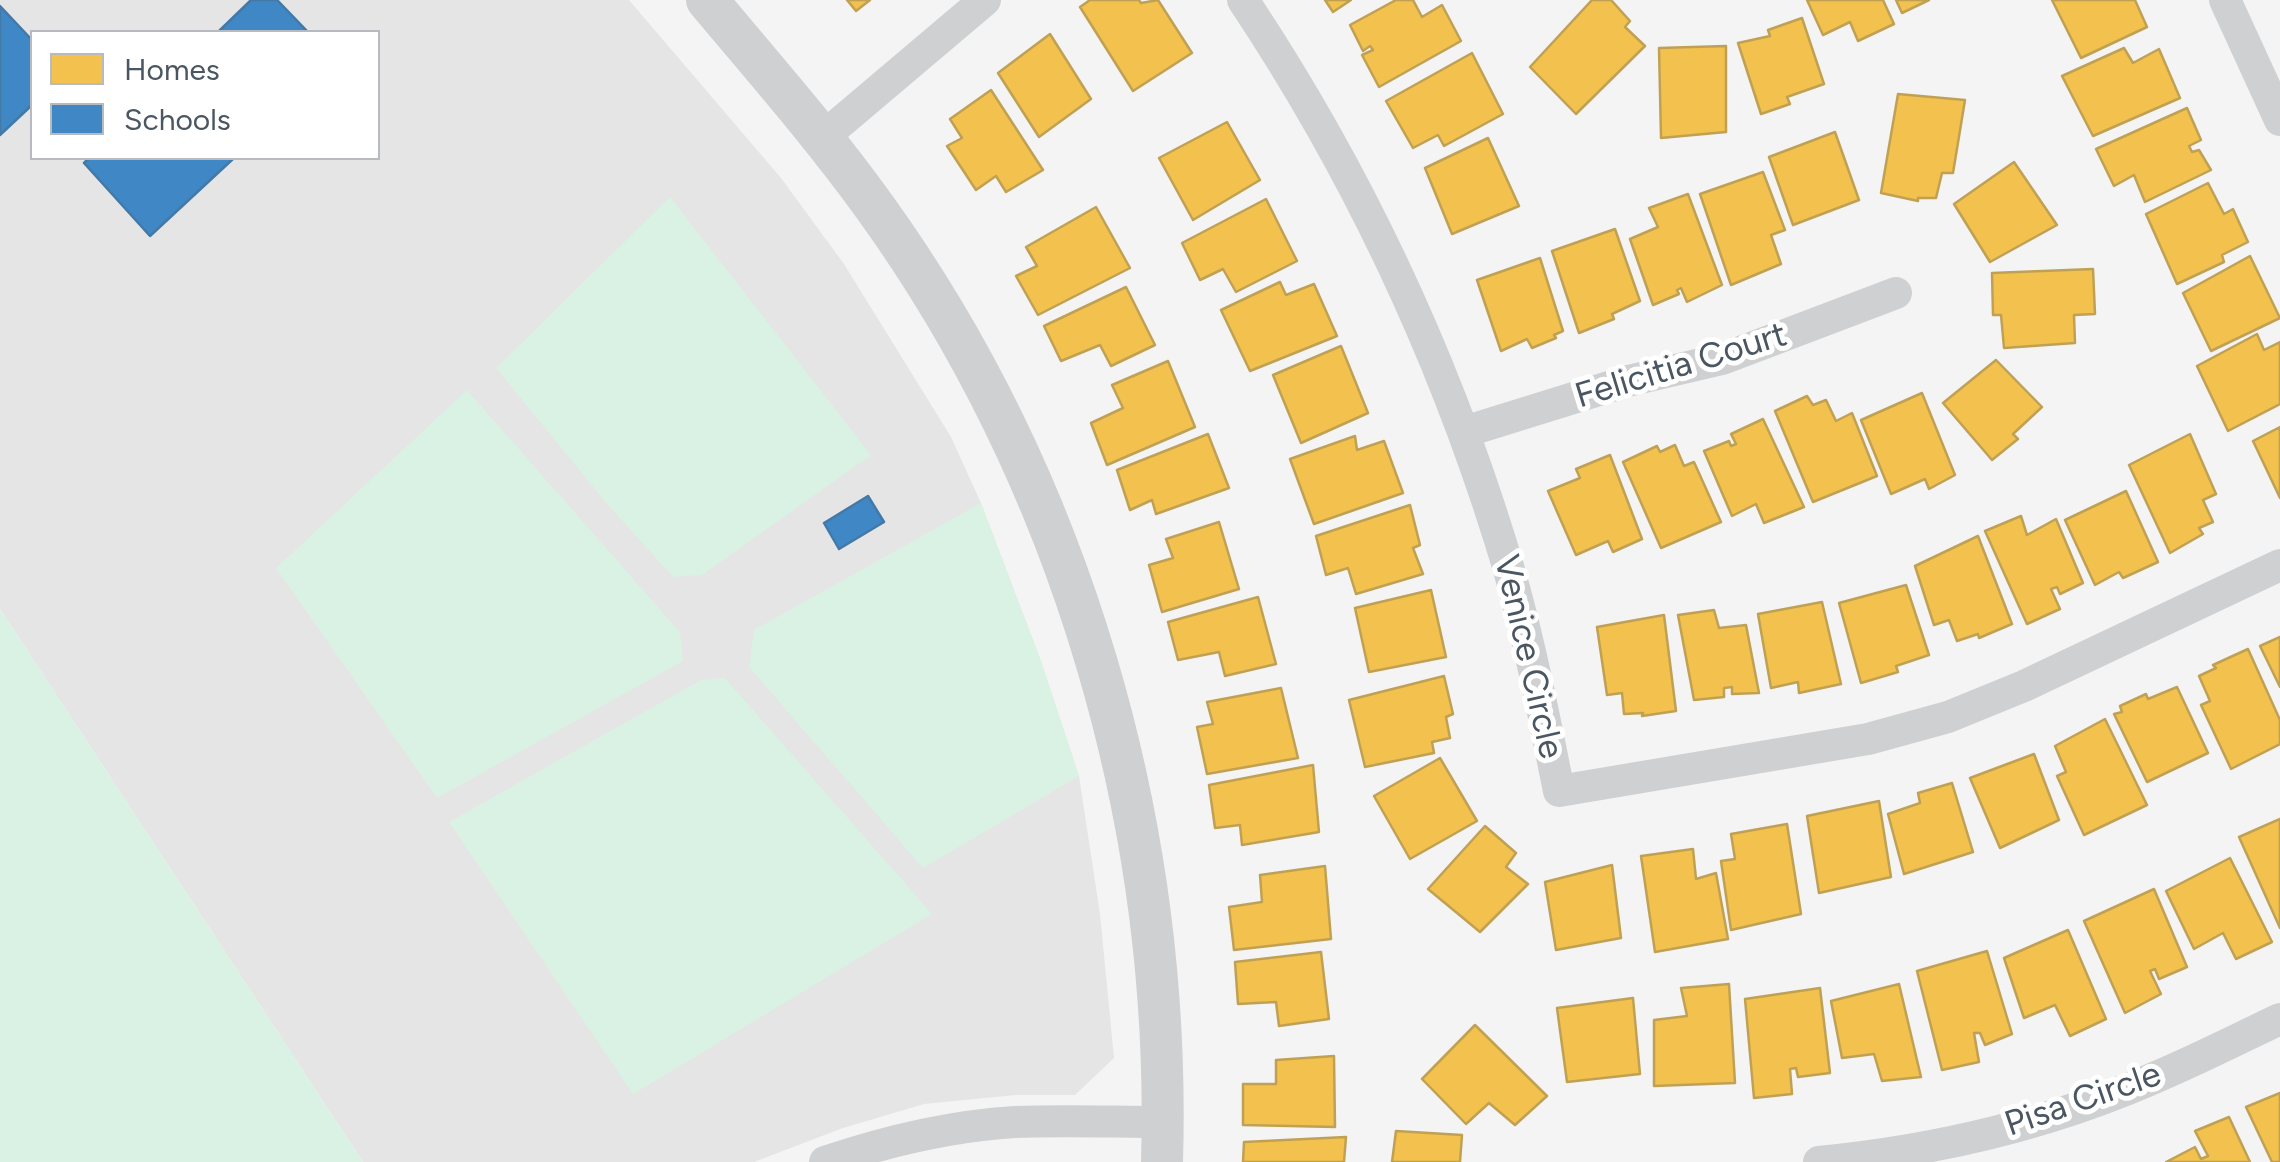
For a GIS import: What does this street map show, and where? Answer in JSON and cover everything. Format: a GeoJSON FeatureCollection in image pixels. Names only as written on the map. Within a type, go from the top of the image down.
{"type":"FeatureCollection","features":[{"type":"Feature","properties":{"kind":"street"},"geometry":{"type":"LineString","coordinates":[[707,0],[876,208],[938,303],[991,400],[1031,483],[1073,589],[1118,744],[1149,902],[1158,999],[1163,1142],[1014,1122],[944,1130],[880,1144],[825,1162]]}},
{"type":"Feature","properties":{"kind":"street"},"geometry":{"type":"LineString","coordinates":[[822,138],[985,0]]}},
{"type":"Feature","properties":{"kind":"street","name":"Venice Circle"},"geometry":{"type":"LineString","coordinates":[[1244,0],[1347,170],[1402,280],[1464,432],[1520,615],[1558,792],[1868,739],[1948,717],[2024,686],[2280,565]]}},
{"type":"Feature","properties":{"kind":"street"},"geometry":{"type":"LineString","coordinates":[[2225,0],[2280,120]]}},
{"type":"Feature","properties":{"kind":"street","name":"Felicitia Court"},"geometry":{"type":"LineString","coordinates":[[1464,432],[1628,381],[1722,359],[1896,294]]}},
{"type":"Feature","properties":{"kind":"street","name":"Pisa Circle"},"geometry":{"type":"LineString","coordinates":[[1818,1162],[1951,1142],[2052,1115],[2152,1079],[2280,1019]]}},
{"type":"Feature","properties":{"kind":"shaded area"},"geometry":{"type":"Polygon","coordinates":[[[0,0],[629,0],[781,178],[844,264],[951,437],[981,503],[1041,661],[1079,776],[1100,914],[1114,1058],[1075,1095],[1016,1095],[924,1104],[843,1128],[754,1162],[363,1162],[0,609],[0,0]]]}},
{"type":"Feature","properties":{"kind":"green space"},"geometry":{"type":"Polygon","coordinates":[[[670,197],[871,455],[702,575],[673,577],[608,505],[496,368],[670,197]]]}},
{"type":"Feature","properties":{"kind":"green space"},"geometry":{"type":"Polygon","coordinates":[[[467,390],[680,632],[683,661],[437,798],[276,568],[467,390]]]}},
{"type":"Feature","properties":{"kind":"green space"},"geometry":{"type":"Polygon","coordinates":[[[981,503],[1041,661],[1079,776],[923,868],[749,667],[754,630],[981,503]]]}},
{"type":"Feature","properties":{"kind":"green space"},"geometry":{"type":"Polygon","coordinates":[[[0,609],[363,1162],[0,1162],[0,609]]]}},
{"type":"Feature","properties":{"kind":"green space"},"geometry":{"type":"Polygon","coordinates":[[[725,678],[932,914],[633,1094],[449,822],[701,680],[725,678]]]}},
{"type":"Feature","properties":{"kind":"building: Homes"},"geometry":{"type":"Polygon","coordinates":[[[847,0],[870,0],[856,11],[847,0]]]}},
{"type":"Feature","properties":{"kind":"building: Homes"},"geometry":{"type":"Polygon","coordinates":[[[1090,0],[1158,0],[1192,53],[1133,91],[1080,7],[1090,0]]]}},
{"type":"Feature","properties":{"kind":"building: Homes"},"geometry":{"type":"Polygon","coordinates":[[[1325,0],[1351,0],[1333,12],[1325,0]]]}},
{"type":"Feature","properties":{"kind":"building: Homes"},"geometry":{"type":"Polygon","coordinates":[[[1396,0],[1413,0],[1422,17],[1442,5],[1461,41],[1379,87],[1362,55],[1373,50],[1370,46],[1363,51],[1350,25],[1396,0]]]}},
{"type":"Feature","properties":{"kind":"building: Homes"},"geometry":{"type":"Polygon","coordinates":[[[1592,0],[1611,0],[1630,21],[1625,27],[1645,46],[1576,114],[1530,67],[1592,0]]]}},
{"type":"Feature","properties":{"kind":"building: Homes"},"geometry":{"type":"Polygon","coordinates":[[[1807,0],[1883,0],[1894,24],[1858,41],[1850,22],[1823,35],[1807,0]]]}},
{"type":"Feature","properties":{"kind":"building: Homes"},"geometry":{"type":"Polygon","coordinates":[[[1896,0],[1929,0],[1902,13],[1896,0]]]}},
{"type":"Feature","properties":{"kind":"building: Homes"},"geometry":{"type":"Polygon","coordinates":[[[2052,0],[2135,0],[2147,27],[2081,58],[2052,0]]]}},
{"type":"Feature","properties":{"kind":"building: Homes"},"geometry":{"type":"Polygon","coordinates":[[[1802,18],[1824,84],[1787,97],[1790,104],[1761,114],[1738,43],[1770,36],[1768,30],[1802,18]]]}},
{"type":"Feature","properties":{"kind":"building: Homes"},"geometry":{"type":"Polygon","coordinates":[[[1050,34],[1091,99],[1039,137],[998,73],[1050,34]]]}},
{"type":"Feature","properties":{"kind":"building: Homes"},"geometry":{"type":"Polygon","coordinates":[[[1726,46],[1726,132],[1661,138],[1659,48],[1726,46]]]}},
{"type":"Feature","properties":{"kind":"building: Homes"},"geometry":{"type":"Polygon","coordinates":[[[2124,48],[2133,63],[2159,49],[2180,98],[2093,136],[2062,76],[2124,48]]]}},
{"type":"Feature","properties":{"kind":"building: Homes"},"geometry":{"type":"Polygon","coordinates":[[[1472,53],[1503,114],[1444,146],[1438,135],[1413,148],[1386,101],[1472,53]]]}},
{"type":"Feature","properties":{"kind":"building: Homes"},"geometry":{"type":"Polygon","coordinates":[[[991,90],[1043,170],[1006,192],[996,176],[976,190],[947,146],[962,138],[950,119],[991,90]]]}},
{"type":"Feature","properties":{"kind":"building: Homes"},"geometry":{"type":"Polygon","coordinates":[[[1898,94],[1965,100],[1953,173],[1942,173],[1936,198],[1918,201],[1881,193],[1898,94]]]}},
{"type":"Feature","properties":{"kind":"building: Homes"},"geometry":{"type":"Polygon","coordinates":[[[2187,108],[2201,140],[2189,146],[2192,152],[2199,150],[2211,170],[2145,202],[2134,175],[2114,186],[2096,149],[2187,108]]]}},
{"type":"Feature","properties":{"kind":"building: Homes"},"geometry":{"type":"Polygon","coordinates":[[[1227,122],[1260,180],[1193,220],[1159,158],[1227,122]]]}},
{"type":"Feature","properties":{"kind":"building: Homes"},"geometry":{"type":"Polygon","coordinates":[[[1835,132],[1859,200],[1793,225],[1769,157],[1835,132]]]}},
{"type":"Feature","properties":{"kind":"building: Homes"},"geometry":{"type":"Polygon","coordinates":[[[1488,138],[1519,206],[1452,234],[1425,168],[1488,138]]]}},
{"type":"Feature","properties":{"kind":"building: Homes"},"geometry":{"type":"Polygon","coordinates":[[[2014,162],[2057,225],[1990,262],[1954,204],[2014,162]]]}},
{"type":"Feature","properties":{"kind":"building: Homes"},"geometry":{"type":"Polygon","coordinates":[[[1763,172],[1785,230],[1771,235],[1781,264],[1731,285],[1700,194],[1763,172]]]}},
{"type":"Feature","properties":{"kind":"building: Homes"},"geometry":{"type":"Polygon","coordinates":[[[2208,183],[2224,214],[2233,209],[2248,242],[2222,255],[2224,262],[2177,284],[2146,214],[2208,183]]]}},
{"type":"Feature","properties":{"kind":"building: Homes"},"geometry":{"type":"Polygon","coordinates":[[[1688,194],[1722,285],[1687,302],[1681,288],[1677,290],[1679,294],[1653,305],[1630,239],[1658,227],[1649,208],[1688,194]]]}},
{"type":"Feature","properties":{"kind":"building: Homes"},"geometry":{"type":"Polygon","coordinates":[[[1266,199],[1297,261],[1236,292],[1223,269],[1200,280],[1182,243],[1266,199]]]}},
{"type":"Feature","properties":{"kind":"building: Homes"},"geometry":{"type":"Polygon","coordinates":[[[1096,207],[1130,268],[1038,315],[1016,276],[1037,266],[1026,247],[1096,207]]]}},
{"type":"Feature","properties":{"kind":"building: Homes"},"geometry":{"type":"Polygon","coordinates":[[[1615,229],[1640,301],[1612,314],[1614,319],[1579,333],[1552,251],[1615,229]]]}},
{"type":"Feature","properties":{"kind":"building: Homes"},"geometry":{"type":"Polygon","coordinates":[[[2250,256],[2280,318],[2211,351],[2183,293],[2250,256]]]}},
{"type":"Feature","properties":{"kind":"building: Homes"},"geometry":{"type":"Polygon","coordinates":[[[1540,258],[1563,331],[1532,348],[1527,339],[1501,351],[1477,280],[1540,258]]]}},
{"type":"Feature","properties":{"kind":"building: Homes"},"geometry":{"type":"Polygon","coordinates":[[[2093,269],[2095,314],[2074,315],[2075,343],[2004,348],[2001,315],[1993,315],[1992,273],[2093,269]]]}},
{"type":"Feature","properties":{"kind":"building: Homes"},"geometry":{"type":"Polygon","coordinates":[[[1280,282],[1286,295],[1314,284],[1337,336],[1250,371],[1221,310],[1280,282]]]}},
{"type":"Feature","properties":{"kind":"building: Homes"},"geometry":{"type":"Polygon","coordinates":[[[1126,287],[1155,345],[1111,366],[1100,345],[1061,361],[1044,326],[1126,287]]]}},
{"type":"Feature","properties":{"kind":"building: Homes"},"geometry":{"type":"Polygon","coordinates":[[[2257,334],[2264,350],[2280,342],[2280,404],[2228,431],[2197,366],[2257,334]]]}},
{"type":"Feature","properties":{"kind":"building: Homes"},"geometry":{"type":"Polygon","coordinates":[[[1341,346],[1368,413],[1301,443],[1273,375],[1341,346]]]}},
{"type":"Feature","properties":{"kind":"building: Homes"},"geometry":{"type":"Polygon","coordinates":[[[1996,360],[2042,407],[2013,434],[2018,439],[1992,460],[1943,403],[1996,360]]]}},
{"type":"Feature","properties":{"kind":"building: Homes"},"geometry":{"type":"Polygon","coordinates":[[[1168,361],[1195,427],[1107,465],[1091,423],[1123,408],[1112,385],[1168,361]]]}},
{"type":"Feature","properties":{"kind":"building: Homes"},"geometry":{"type":"Polygon","coordinates":[[[1922,393],[1955,475],[1929,489],[1925,479],[1891,494],[1861,420],[1922,393]]]}},
{"type":"Feature","properties":{"kind":"building: Homes"},"geometry":{"type":"Polygon","coordinates":[[[1807,396],[1813,405],[1826,400],[1836,421],[1852,413],[1877,476],[1813,502],[1775,411],[1807,396]]]}},
{"type":"Feature","properties":{"kind":"building: Homes"},"geometry":{"type":"Polygon","coordinates":[[[1763,419],[1804,507],[1764,523],[1756,504],[1732,516],[1704,451],[1729,441],[1731,446],[1736,444],[1731,434],[1763,419]]]}},
{"type":"Feature","properties":{"kind":"building: Homes"},"geometry":{"type":"Polygon","coordinates":[[[2280,427],[2280,498],[2253,441],[2280,427]]]}},
{"type":"Feature","properties":{"kind":"building: Homes"},"geometry":{"type":"Polygon","coordinates":[[[1208,434],[1229,488],[1156,514],[1152,500],[1130,510],[1117,470],[1208,434]]]}},
{"type":"Feature","properties":{"kind":"building: Homes"},"geometry":{"type":"Polygon","coordinates":[[[2190,434],[2216,494],[2203,500],[2213,522],[2199,528],[2203,534],[2170,553],[2129,465],[2190,434]]]}},
{"type":"Feature","properties":{"kind":"building: Homes"},"geometry":{"type":"Polygon","coordinates":[[[1355,436],[1357,450],[1384,441],[1403,493],[1314,524],[1290,459],[1355,436]]]}},
{"type":"Feature","properties":{"kind":"building: Homes"},"geometry":{"type":"Polygon","coordinates":[[[1675,445],[1684,466],[1694,462],[1721,522],[1661,548],[1623,462],[1657,446],[1660,452],[1675,445]]]}},
{"type":"Feature","properties":{"kind":"building: Homes"},"geometry":{"type":"Polygon","coordinates":[[[1610,455],[1642,539],[1613,552],[1608,541],[1576,555],[1548,491],[1580,478],[1576,469],[1610,455]]]}},
{"type":"Feature","properties":{"kind":"building: Homes"},"geometry":{"type":"Polygon","coordinates":[[[2126,491],[2158,562],[2123,578],[2119,572],[2095,585],[2065,520],[2126,491]]]}},
{"type":"Feature","properties":{"kind":"building: Homes"},"geometry":{"type":"Polygon","coordinates":[[[1410,505],[1420,545],[1413,548],[1423,574],[1356,594],[1348,568],[1326,575],[1316,536],[1410,505]]]}},
{"type":"Feature","properties":{"kind":"building: Homes"},"geometry":{"type":"Polygon","coordinates":[[[2021,516],[2027,535],[2056,519],[2083,583],[2060,594],[2057,587],[2051,589],[2060,609],[2027,624],[1985,531],[2021,516]]]}},
{"type":"Feature","properties":{"kind":"building: Homes"},"geometry":{"type":"Polygon","coordinates":[[[1219,522],[1239,589],[1162,612],[1149,565],[1173,558],[1166,539],[1219,522]]]}},
{"type":"Feature","properties":{"kind":"building: Homes"},"geometry":{"type":"Polygon","coordinates":[[[1978,536],[2012,624],[1979,638],[1978,634],[1957,641],[1949,620],[1934,625],[1915,566],[1978,536]]]}},
{"type":"Feature","properties":{"kind":"building: Homes"},"geometry":{"type":"Polygon","coordinates":[[[1906,585],[1929,655],[1896,666],[1898,672],[1861,683],[1839,603],[1906,585]]]}},
{"type":"Feature","properties":{"kind":"building: Homes"},"geometry":{"type":"Polygon","coordinates":[[[1431,590],[1446,657],[1369,672],[1355,608],[1431,590]]]}},
{"type":"Feature","properties":{"kind":"building: Homes"},"geometry":{"type":"Polygon","coordinates":[[[1258,597],[1276,664],[1225,676],[1219,652],[1178,660],[1168,622],[1258,597]]]}},
{"type":"Feature","properties":{"kind":"building: Homes"},"geometry":{"type":"Polygon","coordinates":[[[1822,602],[1841,684],[1799,693],[1798,682],[1771,688],[1758,614],[1822,602]]]}},
{"type":"Feature","properties":{"kind":"building: Homes"},"geometry":{"type":"Polygon","coordinates":[[[1714,610],[1719,628],[1746,625],[1759,693],[1732,694],[1732,687],[1724,688],[1724,697],[1694,700],[1678,615],[1714,610]]]}},
{"type":"Feature","properties":{"kind":"building: Homes"},"geometry":{"type":"Polygon","coordinates":[[[1664,615],[1676,711],[1642,716],[1643,713],[1624,714],[1622,693],[1607,695],[1597,627],[1664,615]]]}},
{"type":"Feature","properties":{"kind":"building: Homes"},"geometry":{"type":"Polygon","coordinates":[[[2280,637],[2280,687],[2260,646],[2280,637]]]}},
{"type":"Feature","properties":{"kind":"building: Homes"},"geometry":{"type":"Polygon","coordinates":[[[2248,649],[2280,720],[2280,744],[2231,769],[2201,705],[2210,701],[2199,676],[2248,649]]]}},
{"type":"Feature","properties":{"kind":"building: Homes"},"geometry":{"type":"Polygon","coordinates":[[[1444,676],[1453,714],[1446,717],[1450,738],[1432,742],[1434,753],[1365,767],[1349,700],[1444,676]]]}},
{"type":"Feature","properties":{"kind":"building: Homes"},"geometry":{"type":"Polygon","coordinates":[[[2177,687],[2208,753],[2147,782],[2114,714],[2122,712],[2120,706],[2146,694],[2148,699],[2177,687]]]}},
{"type":"Feature","properties":{"kind":"building: Homes"},"geometry":{"type":"Polygon","coordinates":[[[1281,688],[1298,758],[1207,774],[1197,727],[1213,724],[1207,702],[1281,688]]]}},
{"type":"Feature","properties":{"kind":"building: Homes"},"geometry":{"type":"Polygon","coordinates":[[[2105,719],[2147,805],[2084,835],[2057,776],[2066,772],[2055,746],[2105,719]]]}},
{"type":"Feature","properties":{"kind":"building: Homes"},"geometry":{"type":"Polygon","coordinates":[[[2034,754],[2059,820],[2000,848],[1970,778],[2034,754]]]}},
{"type":"Feature","properties":{"kind":"building: Homes"},"geometry":{"type":"Polygon","coordinates":[[[1440,758],[1477,821],[1410,859],[1374,796],[1440,758]]]}},
{"type":"Feature","properties":{"kind":"building: Homes"},"geometry":{"type":"Polygon","coordinates":[[[1313,765],[1319,832],[1242,845],[1240,825],[1215,828],[1209,785],[1313,765]]]}},
{"type":"Feature","properties":{"kind":"building: Homes"},"geometry":{"type":"Polygon","coordinates":[[[1952,783],[1973,852],[1904,874],[1888,814],[1920,803],[1918,793],[1952,783]]]}},
{"type":"Feature","properties":{"kind":"building: Homes"},"geometry":{"type":"Polygon","coordinates":[[[1879,801],[1891,877],[1819,893],[1807,816],[1879,801]]]}},
{"type":"Feature","properties":{"kind":"building: Homes"},"geometry":{"type":"Polygon","coordinates":[[[2280,819],[2280,928],[2239,837],[2280,819]]]}},
{"type":"Feature","properties":{"kind":"building: Homes"},"geometry":{"type":"Polygon","coordinates":[[[1787,824],[1801,914],[1731,930],[1721,861],[1735,859],[1731,834],[1787,824]]]}},
{"type":"Feature","properties":{"kind":"building: Homes"},"geometry":{"type":"Polygon","coordinates":[[[1485,826],[1516,853],[1506,867],[1528,884],[1480,932],[1428,889],[1485,826]]]}},
{"type":"Feature","properties":{"kind":"building: Homes"},"geometry":{"type":"Polygon","coordinates":[[[1693,849],[1696,879],[1716,873],[1728,939],[1655,952],[1641,856],[1693,849]]]}},
{"type":"Feature","properties":{"kind":"building: Homes"},"geometry":{"type":"Polygon","coordinates":[[[2230,858],[2272,942],[2236,959],[2223,933],[2194,949],[2166,891],[2230,858]]]}},
{"type":"Feature","properties":{"kind":"building: Homes"},"geometry":{"type":"Polygon","coordinates":[[[1612,865],[1621,938],[1556,950],[1545,882],[1612,865]]]}},
{"type":"Feature","properties":{"kind":"building: Homes"},"geometry":{"type":"Polygon","coordinates":[[[1325,866],[1331,939],[1234,950],[1229,907],[1262,902],[1260,875],[1325,866]]]}},
{"type":"Feature","properties":{"kind":"building: Homes"},"geometry":{"type":"Polygon","coordinates":[[[2154,889],[2187,967],[2159,979],[2155,969],[2150,971],[2161,994],[2125,1013],[2084,921],[2154,889]]]}},
{"type":"Feature","properties":{"kind":"building: Homes"},"geometry":{"type":"Polygon","coordinates":[[[2068,930],[2106,1019],[2070,1036],[2055,1005],[2024,1018],[2004,958],[2068,930]]]}},
{"type":"Feature","properties":{"kind":"building: Homes"},"geometry":{"type":"Polygon","coordinates":[[[1987,951],[2012,1034],[1985,1045],[1980,1033],[1974,1033],[1979,1062],[1942,1070],[1917,971],[1987,951]]]}},
{"type":"Feature","properties":{"kind":"building: Homes"},"geometry":{"type":"Polygon","coordinates":[[[1321,952],[1329,1019],[1279,1026],[1276,1002],[1238,1004],[1235,962],[1321,952]]]}},
{"type":"Feature","properties":{"kind":"building: Homes"},"geometry":{"type":"Polygon","coordinates":[[[1729,984],[1735,1083],[1654,1086],[1654,1020],[1687,1016],[1681,988],[1729,984]]]}},
{"type":"Feature","properties":{"kind":"building: Homes"},"geometry":{"type":"Polygon","coordinates":[[[1899,984],[1921,1077],[1882,1081],[1874,1054],[1842,1058],[1831,1001],[1899,984]]]}},
{"type":"Feature","properties":{"kind":"building: Homes"},"geometry":{"type":"Polygon","coordinates":[[[1820,988],[1830,1073],[1798,1077],[1796,1068],[1790,1069],[1792,1094],[1754,1098],[1745,999],[1820,988]]]}},
{"type":"Feature","properties":{"kind":"building: Homes"},"geometry":{"type":"Polygon","coordinates":[[[1633,998],[1640,1074],[1567,1082],[1557,1008],[1633,998]]]}},
{"type":"Feature","properties":{"kind":"building: Homes"},"geometry":{"type":"Polygon","coordinates":[[[1475,1025],[1547,1096],[1515,1125],[1489,1103],[1466,1124],[1422,1079],[1475,1025]]]}},
{"type":"Feature","properties":{"kind":"building: Homes"},"geometry":{"type":"Polygon","coordinates":[[[1334,1056],[1335,1127],[1243,1125],[1243,1084],[1276,1084],[1276,1060],[1334,1056]]]}},
{"type":"Feature","properties":{"kind":"building: Homes"},"geometry":{"type":"Polygon","coordinates":[[[2280,1093],[2280,1162],[2272,1162],[2246,1107],[2280,1093]]]}},
{"type":"Feature","properties":{"kind":"building: Homes"},"geometry":{"type":"Polygon","coordinates":[[[2229,1117],[2250,1162],[2166,1162],[2195,1147],[2201,1159],[2208,1156],[2195,1131],[2229,1117]]]}},
{"type":"Feature","properties":{"kind":"building: Homes"},"geometry":{"type":"Polygon","coordinates":[[[1396,1131],[1462,1135],[1460,1162],[1392,1162],[1396,1131]]]}},
{"type":"Feature","properties":{"kind":"building: Homes"},"geometry":{"type":"Polygon","coordinates":[[[1346,1137],[1344,1162],[1243,1162],[1244,1142],[1346,1137]]]}},
{"type":"Feature","properties":{"kind":"building: Schools"},"geometry":{"type":"Polygon","coordinates":[[[251,0],[277,0],[306,30],[220,30],[251,0]]]}},
{"type":"Feature","properties":{"kind":"building: Schools"},"geometry":{"type":"Polygon","coordinates":[[[0,6],[30,38],[30,107],[0,135],[0,6]]]}},
{"type":"Feature","properties":{"kind":"building: Schools"},"geometry":{"type":"Polygon","coordinates":[[[87,160],[232,160],[150,236],[84,163],[87,160]]]}},
{"type":"Feature","properties":{"kind":"building: Schools"},"geometry":{"type":"Polygon","coordinates":[[[868,496],[884,522],[839,549],[824,523],[868,496]]]}}]}
